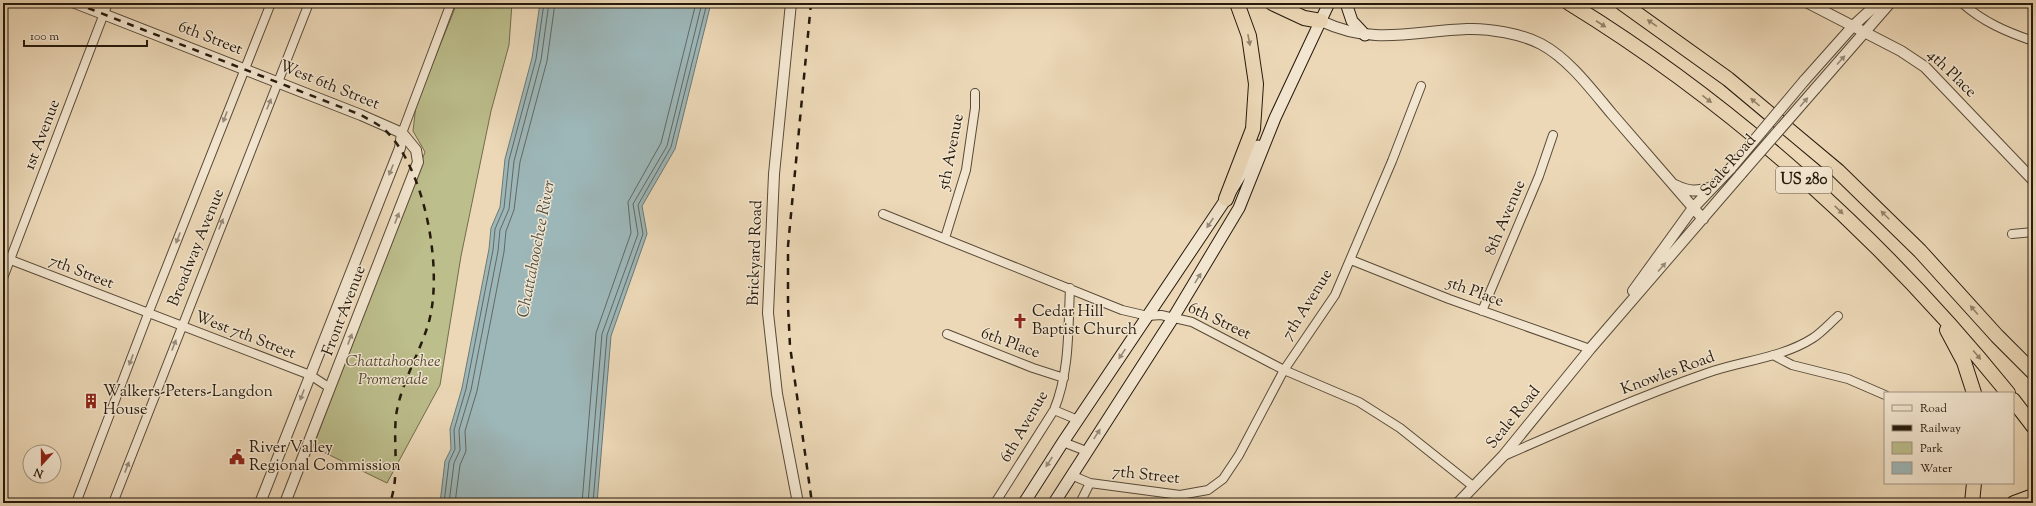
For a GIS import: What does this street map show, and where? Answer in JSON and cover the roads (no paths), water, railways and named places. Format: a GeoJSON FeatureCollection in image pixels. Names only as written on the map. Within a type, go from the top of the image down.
{"type":"FeatureCollection","features":[{"type":"Feature","properties":{"kind":"highway"},"geometry":{"type":"LineString","coordinates":[[1226,200],[1253,129],[1256,84],[1248,36],[1237,3]]}},
{"type":"Feature","properties":{"kind":"highway"},"geometry":{"type":"LineString","coordinates":[[1272,3],[1304,18],[1321,20]]}},
{"type":"Feature","properties":{"kind":"highway"},"geometry":{"type":"LineString","coordinates":[[1293,3],[1321,20]]}},
{"type":"Feature","properties":{"kind":"highway","name":"US 280"},"geometry":{"type":"LineString","coordinates":[[1569,3],[1670,71],[1723,111],[1821,194],[1856,227],[1936,310],[1968,345],[2007,392]]}},
{"type":"Feature","properties":{"kind":"highway","name":"US 280"},"geometry":{"type":"LineString","coordinates":[[1622,3],[1728,79],[1838,171],[1920,251],[2019,359],[2033,379]]}},
{"type":"Feature","properties":{"kind":"highway"},"geometry":{"type":"LineString","coordinates":[[1936,310],[1964,362],[1974,392]]}},
{"type":"Feature","properties":{"kind":"highway"},"geometry":{"type":"LineString","coordinates":[[2019,359],[2033,372]]}},
{"type":"Feature","properties":{"kind":"highway"},"geometry":{"type":"LineString","coordinates":[[2014,401],[2033,426]]}},
{"type":"Feature","properties":{"kind":"highway"},"geometry":{"type":"LineString","coordinates":[[1972,503],[1974,484]]}},
{"type":"Feature","properties":{"kind":"highway"},"geometry":{"type":"LineString","coordinates":[[2014,503],[2033,496]]}},
{"type":"Feature","properties":{"kind":"main road"},"geometry":{"type":"LineString","coordinates":[[1054,503],[1070,475],[1173,318],[1239,208],[1275,118],[1329,3]]}},
{"type":"Feature","properties":{"kind":"main road"},"geometry":{"type":"LineString","coordinates":[[1346,3],[1352,21],[1365,35]]}},
{"type":"Feature","properties":{"kind":"main road"},"geometry":{"type":"LineString","coordinates":[[1024,503],[1062,442],[1226,200],[1275,118]]}},
{"type":"Feature","properties":{"kind":"street","name":"6th Street"},"geometry":{"type":"LineString","coordinates":[[75,3],[244,69]]}},
{"type":"Feature","properties":{"kind":"street","name":"1st Avenue"},"geometry":{"type":"LineString","coordinates":[[3,278],[6,259],[108,3]]}},
{"type":"Feature","properties":{"kind":"street","name":"Broadway Avenue"},"geometry":{"type":"LineString","coordinates":[[76,503],[148,314],[271,3]]}},
{"type":"Feature","properties":{"kind":"street","name":"Broadway Avenue"},"geometry":{"type":"LineString","coordinates":[[113,503],[181,326],[309,3]]}},
{"type":"Feature","properties":{"kind":"street","name":"Front Avenue"},"geometry":{"type":"LineString","coordinates":[[260,503],[400,148],[402,133],[451,3]]}},
{"type":"Feature","properties":{"kind":"street","name":"Brickyard Road"},"geometry":{"type":"LineString","coordinates":[[791,3],[774,174],[768,313],[777,394],[798,503]]}},
{"type":"Feature","properties":{"kind":"street","name":"4th Place"},"geometry":{"type":"LineString","coordinates":[[1808,3],[1866,32],[1925,67],[2033,180]]}},
{"type":"Feature","properties":{"kind":"street","name":"Seale Road"},"geometry":{"type":"LineString","coordinates":[[1590,349],[1694,208],[1731,168],[1804,81],[1853,26],[1878,3]]}},
{"type":"Feature","properties":{"kind":"street","name":"Seale Road"},"geometry":{"type":"LineString","coordinates":[[1458,503],[1503,456],[1590,349],[1890,3]]}},
{"type":"Feature","properties":{"kind":"street"},"geometry":{"type":"LineString","coordinates":[[1962,3],[1975,15],[1992,25],[2033,41]]}},
{"type":"Feature","properties":{"kind":"street"},"geometry":{"type":"LineString","coordinates":[[1321,20],[1343,30],[1365,35],[1421,33],[1469,28],[1516,34],[1542,44],[1558,54],[1590,88],[1703,219]]}},
{"type":"Feature","properties":{"kind":"street","name":"West 6th Street"},"geometry":{"type":"LineString","coordinates":[[244,69],[402,133]]}},
{"type":"Feature","properties":{"kind":"street","name":"7th Avenue"},"geometry":{"type":"LineString","coordinates":[[1217,484],[1239,455],[1284,370],[1335,295],[1351,260],[1421,86]]}},
{"type":"Feature","properties":{"kind":"street","name":"5th Avenue"},"geometry":{"type":"LineString","coordinates":[[945,238],[966,170],[975,108],[975,93]]}},
{"type":"Feature","properties":{"kind":"street","name":"Front Avenue"},"geometry":{"type":"LineString","coordinates":[[285,503],[418,162],[416,150],[402,133]]}},
{"type":"Feature","properties":{"kind":"street","name":"8th Avenue"},"geometry":{"type":"LineString","coordinates":[[1482,311],[1536,182],[1553,135]]}},
{"type":"Feature","properties":{"kind":"street"},"geometry":{"type":"LineString","coordinates":[[1672,184],[1697,192],[1714,187]]}},
{"type":"Feature","properties":{"kind":"street","name":"6th Street"},"geometry":{"type":"LineString","coordinates":[[883,214],[1122,310],[1148,316],[1173,318],[1192,322],[1284,370],[1359,402],[1384,417],[1431,451],[1474,487]]}},
{"type":"Feature","properties":{"kind":"street"},"geometry":{"type":"LineString","coordinates":[[2012,234],[2033,232]]}},
{"type":"Feature","properties":{"kind":"street","name":"7th Street"},"geometry":{"type":"LineString","coordinates":[[6,259],[148,314]]}},
{"type":"Feature","properties":{"kind":"street","name":"5th Place"},"geometry":{"type":"LineString","coordinates":[[1351,260],[1482,311],[1590,349]]}},
{"type":"Feature","properties":{"kind":"street","name":"6th Avenue"},"geometry":{"type":"LineString","coordinates":[[995,503],[1054,410],[1064,378],[1070,288]]}},
{"type":"Feature","properties":{"kind":"street","name":"West 7th Street"},"geometry":{"type":"LineString","coordinates":[[148,314],[310,375],[330,388]]}},
{"type":"Feature","properties":{"kind":"street","name":"Knowles Road"},"geometry":{"type":"LineString","coordinates":[[1503,456],[1572,426],[1708,373],[1773,355],[1815,337],[1838,316]]}},
{"type":"Feature","properties":{"kind":"street","name":"6th Place"},"geometry":{"type":"LineString","coordinates":[[947,334],[1033,368],[1064,378]]}},
{"type":"Feature","properties":{"kind":"street"},"geometry":{"type":"LineString","coordinates":[[1773,355],[1792,365],[1848,379],[1884,395]]}},
{"type":"Feature","properties":{"kind":"street"},"geometry":{"type":"LineString","coordinates":[[1054,410],[1078,420]]}},
{"type":"Feature","properties":{"kind":"street"},"geometry":{"type":"LineString","coordinates":[[1062,442],[1086,451]]}},
{"type":"Feature","properties":{"kind":"street","name":"7th Street"},"geometry":{"type":"LineString","coordinates":[[1070,475],[1090,483],[1180,495],[1199,493],[1217,484]]}},
{"type":"Feature","properties":{"kind":"street"},"geometry":{"type":"LineString","coordinates":[[1080,503],[1090,483]]}},
{"type":"Feature","properties":{"kind":"water","name":"Chattahoochee River"},"geometry":{"type":"Polygon","coordinates":[[[540,3],[711,3],[675,149],[642,206],[647,234],[611,336],[597,503],[440,503],[445,461],[451,449],[450,429],[462,388],[489,249],[491,228],[500,207],[505,159],[532,58],[540,3]]]}},
{"type":"Feature","properties":{"kind":"railway"},"geometry":{"type":"LineString","coordinates":[[75,3],[361,115],[386,131],[400,148],[412,170],[421,196],[428,223],[434,278],[428,325],[401,393],[398,405],[395,427],[396,471],[390,503]]}},
{"type":"Feature","properties":{"kind":"railway"},"geometry":{"type":"LineString","coordinates":[[811,3],[788,246],[788,306],[790,346],[812,503]]}},
{"type":"Feature","properties":{"kind":"place","name":"Cedar Hill Baptist Church"},"geometry":{"type":"Point","coordinates":[1020,321]}},
{"type":"Feature","properties":{"kind":"place","name":"Walkers-Peters-Langdon House"},"geometry":{"type":"Point","coordinates":[91,401]}},
{"type":"Feature","properties":{"kind":"place","name":"River Valley Regional Commission"},"geometry":{"type":"Point","coordinates":[237,457]}},
{"type":"Feature","properties":{"kind":"park label","name":"Chattahoochee Promenade"},"geometry":{"type":"Point","coordinates":[393,371]}}]}
